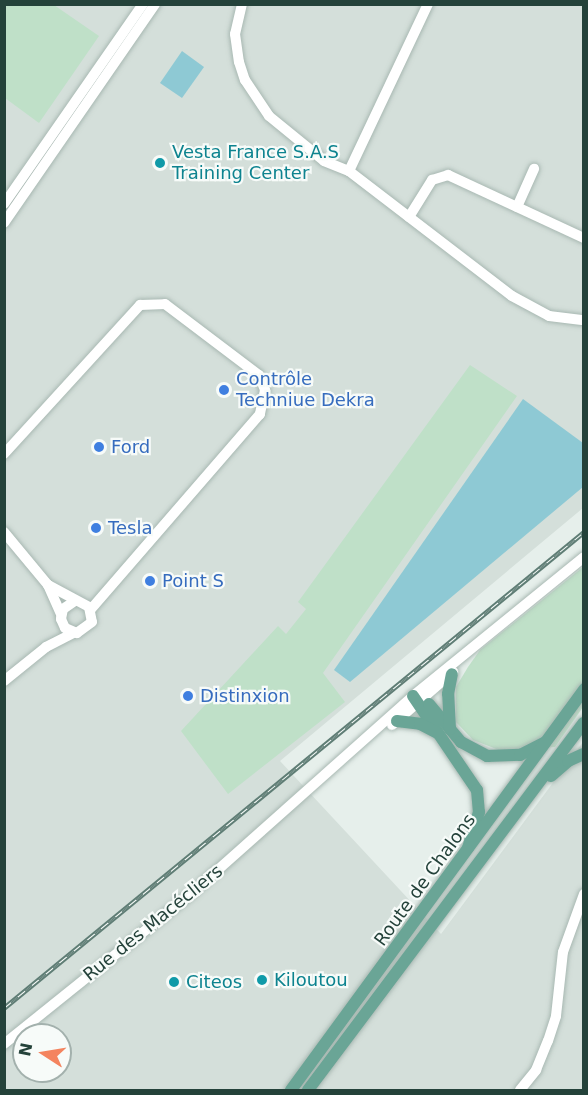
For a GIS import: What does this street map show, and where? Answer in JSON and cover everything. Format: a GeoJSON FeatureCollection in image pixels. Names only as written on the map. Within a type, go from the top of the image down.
{"type":"FeatureCollection","features":[{"type":"Feature","properties":{"kind":"main road"},"geometry":{"type":"LineString","coordinates":[[446,733],[448,694],[452,674]]}},
{"type":"Feature","properties":{"kind":"main road","name":"Route de Chalons"},"geometry":{"type":"LineString","coordinates":[[291,1090],[466,856],[584,689]]}},
{"type":"Feature","properties":{"kind":"main road"},"geometry":{"type":"LineString","coordinates":[[419,698],[446,733],[477,790],[479,812],[466,856]]}},
{"type":"Feature","properties":{"kind":"main road"},"geometry":{"type":"LineString","coordinates":[[397,721],[420,724],[446,733],[472,751],[502,758],[520,755],[550,738]]}},
{"type":"Feature","properties":{"kind":"main road","name":"Route de Chalons"},"geometry":{"type":"LineString","coordinates":[[308,1090],[584,723]]}},
{"type":"Feature","properties":{"kind":"main road"},"geometry":{"type":"LineString","coordinates":[[522,804],[568,760],[584,754]]}},
{"type":"Feature","properties":{"kind":"street"},"geometry":{"type":"LineString","coordinates":[[4,204],[143,4]]}},
{"type":"Feature","properties":{"kind":"street"},"geometry":{"type":"LineString","coordinates":[[4,223],[154,4]]}},
{"type":"Feature","properties":{"kind":"street"},"geometry":{"type":"LineString","coordinates":[[242,4],[235,34],[237,56],[254,96],[269,116],[324,161],[349,171],[512,296],[549,316],[584,320]]}},
{"type":"Feature","properties":{"kind":"street"},"geometry":{"type":"LineString","coordinates":[[349,171],[428,4]]}},
{"type":"Feature","properties":{"kind":"street"},"geometry":{"type":"LineString","coordinates":[[517,207],[534,169]]}},
{"type":"Feature","properties":{"kind":"street"},"geometry":{"type":"LineString","coordinates":[[409,217],[432,180],[448,175],[584,238]]}},
{"type":"Feature","properties":{"kind":"street"},"geometry":{"type":"LineString","coordinates":[[4,454],[140,305],[165,304],[259,375],[265,390],[260,414],[90,610],[89,627],[46,647],[4,681]]}},
{"type":"Feature","properties":{"kind":"street"},"geometry":{"type":"LineString","coordinates":[[4,532],[48,585],[65,628],[73,633]]}},
{"type":"Feature","properties":{"kind":"street","name":"Rue des Macécliers"},"geometry":{"type":"LineString","coordinates":[[4,1044],[397,721],[481,639],[584,557]]}},
{"type":"Feature","properties":{"kind":"street"},"geometry":{"type":"LineString","coordinates":[[48,585],[90,610]]}},
{"type":"Feature","properties":{"kind":"street"},"geometry":{"type":"LineString","coordinates":[[61,614],[66,605],[75,602]]}},
{"type":"Feature","properties":{"kind":"street","name":"Rue des Macécliers"},"geometry":{"type":"LineString","coordinates":[[299,800],[419,698],[452,674],[481,639]]}},
{"type":"Feature","properties":{"kind":"street"},"geometry":{"type":"LineString","coordinates":[[520,1090],[536,1070],[548,1041],[556,1016],[562,952],[584,894]]}},
{"type":"Feature","properties":{"kind":"shaded area"},"geometry":{"type":"Polygon","coordinates":[[[5,5],[583,5],[583,508],[280,761],[441,934],[583,742],[583,1090],[5,1090],[5,5]]]}},
{"type":"Feature","properties":{"kind":"green space"},"geometry":{"type":"Polygon","coordinates":[[[5,4],[54,5],[99,36],[39,123],[5,98],[5,4]]]}},
{"type":"Feature","properties":{"kind":"green space"},"geometry":{"type":"Polygon","coordinates":[[[470,365],[517,396],[323,673],[345,702],[228,794],[181,731],[278,626],[286,634],[306,609],[298,602],[470,365]]]}},
{"type":"Feature","properties":{"kind":"green space"},"geometry":{"type":"Polygon","coordinates":[[[583,567],[583,707],[555,747],[499,750],[473,740],[456,722],[456,687],[468,667],[480,650],[583,567]]]}},
{"type":"Feature","properties":{"kind":"water"},"geometry":{"type":"Polygon","coordinates":[[[182,51],[204,67],[182,98],[160,83],[182,51]]]}},
{"type":"Feature","properties":{"kind":"water"},"geometry":{"type":"Polygon","coordinates":[[[523,399],[583,443],[583,487],[350,682],[334,670],[523,399]]]}},
{"type":"Feature","properties":{"kind":"railway"},"geometry":{"type":"LineString","coordinates":[[4,1008],[584,532]]}},
{"type":"Feature","properties":{"kind":"place","name":"Vesta France S.A.S Training Center"},"geometry":{"type":"Point","coordinates":[160,163]}},
{"type":"Feature","properties":{"kind":"place","name":"Contrôle Techniue Dekra"},"geometry":{"type":"Point","coordinates":[224,390]}},
{"type":"Feature","properties":{"kind":"place","name":"Ford"},"geometry":{"type":"Point","coordinates":[99,447]}},
{"type":"Feature","properties":{"kind":"place","name":"Tesla"},"geometry":{"type":"Point","coordinates":[96,528]}},
{"type":"Feature","properties":{"kind":"place","name":"Point S"},"geometry":{"type":"Point","coordinates":[150,581]}},
{"type":"Feature","properties":{"kind":"place","name":"Distinxion"},"geometry":{"type":"Point","coordinates":[188,696]}},
{"type":"Feature","properties":{"kind":"place","name":"Kiloutou"},"geometry":{"type":"Point","coordinates":[262,980]}},
{"type":"Feature","properties":{"kind":"place","name":"Citeos"},"geometry":{"type":"Point","coordinates":[174,982]}}]}
